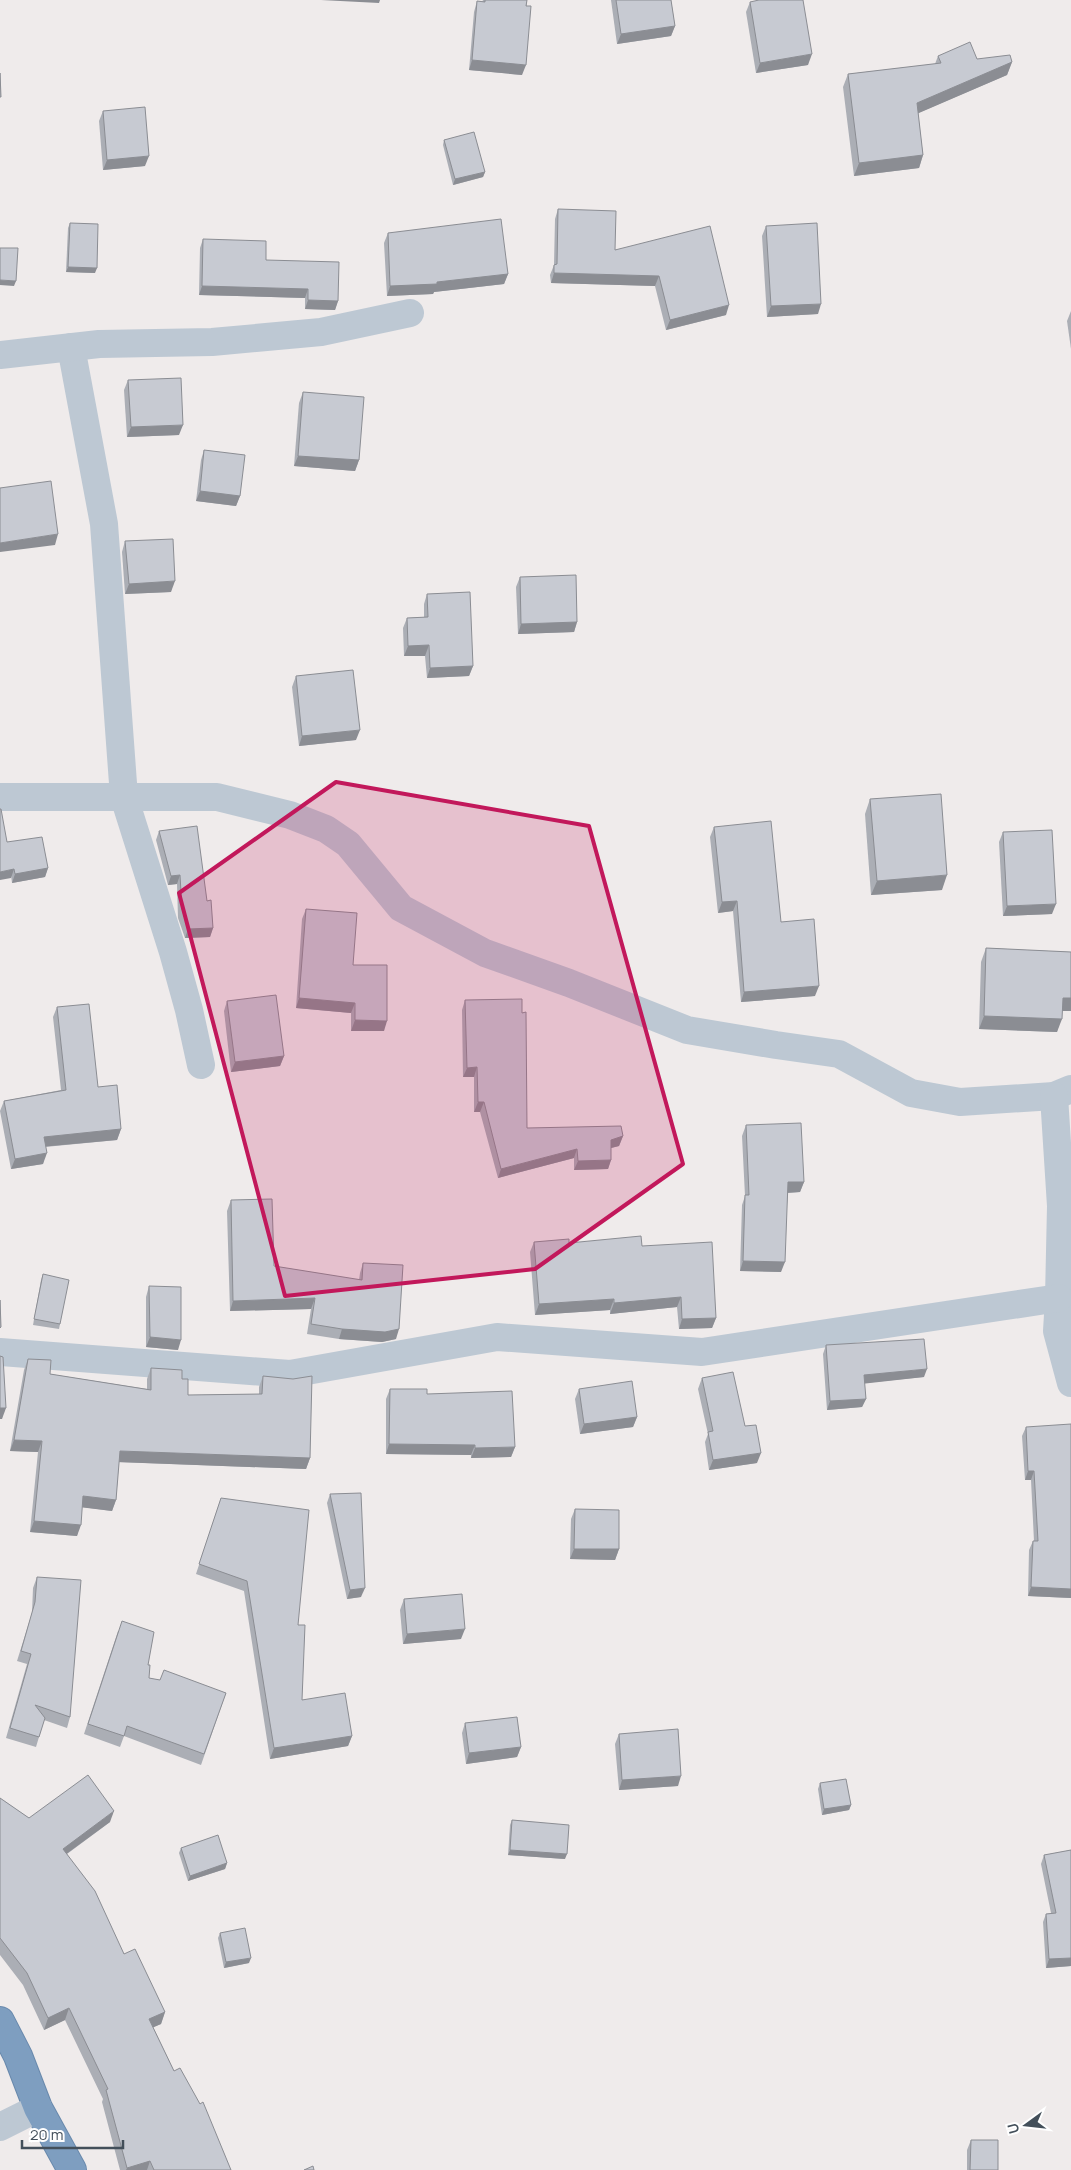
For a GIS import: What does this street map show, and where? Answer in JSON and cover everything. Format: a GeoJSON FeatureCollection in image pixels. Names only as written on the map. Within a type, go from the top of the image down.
{"type":"FeatureCollection","features":[{"type":"Feature","properties":{"kind":"highway"},"geometry":{"type":"LineString","coordinates":[[0,2021],[18,2056],[38,2108],[72,2170]]}},
{"type":"Feature","properties":{"kind":"street"},"geometry":{"type":"LineString","coordinates":[[0,355],[99,344],[212,342],[321,332],[410,313]]}},
{"type":"Feature","properties":{"kind":"street"},"geometry":{"type":"LineString","coordinates":[[71,347],[104,524],[124,797],[173,952],[201,1064]]}},
{"type":"Feature","properties":{"kind":"street"},"geometry":{"type":"LineString","coordinates":[[0,797],[217,797],[290,815],[326,829],[348,844],[401,908],[485,953],[570,983],[686,1030],[776,1046],[839,1054],[912,1093],[960,1102],[1063,1092],[1057,1331],[1071,1383]]}},
{"type":"Feature","properties":{"kind":"street"},"geometry":{"type":"LineString","coordinates":[[0,1352],[290,1374],[497,1337],[702,1352],[1059,1298]]}},
{"type":"Feature","properties":{"kind":"street"},"geometry":{"type":"LineString","coordinates":[[0,2126],[38,2108]]}},
{"type":"Feature","properties":{"kind":"highlighted area"},"geometry":{"type":"Polygon","coordinates":[[[336,782],[589,826],[683,1164],[535,1269],[285,1296],[179,893],[336,782]]]}},
{"type":"Feature","properties":{"kind":"building"},"geometry":{"type":"Polygon","coordinates":[[[485,0],[527,0],[526,6],[531,6],[526,65],[472,60],[477,1],[485,2],[485,0]]]}},
{"type":"Feature","properties":{"kind":"building"},"geometry":{"type":"Polygon","coordinates":[[[616,0],[671,0],[675,26],[621,34],[616,0]]]}},
{"type":"Feature","properties":{"kind":"building"},"geometry":{"type":"Polygon","coordinates":[[[759,0],[803,0],[812,54],[760,63],[750,2],[759,0]]]}},
{"type":"Feature","properties":{"kind":"building"},"geometry":{"type":"Polygon","coordinates":[[[970,42],[977,59],[1010,55],[1012,62],[917,103],[923,155],[859,163],[848,74],[941,63],[938,56],[970,42]]]}},
{"type":"Feature","properties":{"kind":"building"},"geometry":{"type":"Polygon","coordinates":[[[145,107],[149,156],[107,160],[103,111],[145,107]]]}},
{"type":"Feature","properties":{"kind":"building"},"geometry":{"type":"Polygon","coordinates":[[[474,132],[485,172],[455,179],[444,140],[474,132]]]}},
{"type":"Feature","properties":{"kind":"building"},"geometry":{"type":"Polygon","coordinates":[[[558,209],[616,211],[615,250],[710,226],[729,305],[670,320],[659,276],[554,273],[554,265],[557,264],[558,209]]]}},
{"type":"Feature","properties":{"kind":"building"},"geometry":{"type":"Polygon","coordinates":[[[501,219],[508,274],[437,282],[437,284],[390,286],[388,233],[501,219]]]}},
{"type":"Feature","properties":{"kind":"building"},"geometry":{"type":"Polygon","coordinates":[[[70,223],[98,224],[97,268],[68,267],[70,223]]]}},
{"type":"Feature","properties":{"kind":"building"},"geometry":{"type":"Polygon","coordinates":[[[817,223],[821,304],[771,306],[766,226],[817,223]]]}},
{"type":"Feature","properties":{"kind":"building"},"geometry":{"type":"Polygon","coordinates":[[[203,239],[266,241],[266,260],[339,262],[338,301],[308,300],[308,289],[202,286],[203,239]]]}},
{"type":"Feature","properties":{"kind":"building"},"geometry":{"type":"Polygon","coordinates":[[[0,248],[18,248],[16,281],[0,280],[0,248]]]}},
{"type":"Feature","properties":{"kind":"building"},"geometry":{"type":"Polygon","coordinates":[[[181,378],[183,425],[131,427],[128,380],[181,378]]]}},
{"type":"Feature","properties":{"kind":"building"},"geometry":{"type":"Polygon","coordinates":[[[303,392],[364,397],[359,460],[298,456],[303,392]]]}},
{"type":"Feature","properties":{"kind":"building"},"geometry":{"type":"Polygon","coordinates":[[[204,450],[245,455],[240,496],[200,491],[204,450]]]}},
{"type":"Feature","properties":{"kind":"building"},"geometry":{"type":"Polygon","coordinates":[[[51,481],[58,534],[0,543],[0,488],[51,481]]]}},
{"type":"Feature","properties":{"kind":"building"},"geometry":{"type":"Polygon","coordinates":[[[173,539],[175,581],[129,584],[125,541],[173,539]]]}},
{"type":"Feature","properties":{"kind":"building"},"geometry":{"type":"Polygon","coordinates":[[[576,575],[577,622],[521,624],[520,577],[576,575]]]}},
{"type":"Feature","properties":{"kind":"building"},"geometry":{"type":"Polygon","coordinates":[[[470,592],[473,666],[430,668],[429,645],[408,646],[407,618],[428,617],[427,594],[470,592]]]}},
{"type":"Feature","properties":{"kind":"building"},"geometry":{"type":"Polygon","coordinates":[[[353,670],[360,730],[302,736],[296,676],[353,670]]]}},
{"type":"Feature","properties":{"kind":"building"},"geometry":{"type":"Polygon","coordinates":[[[941,794],[947,875],[877,881],[870,799],[941,794]]]}},
{"type":"Feature","properties":{"kind":"building"},"geometry":{"type":"Polygon","coordinates":[[[0,809],[7,842],[42,837],[48,868],[15,874],[14,869],[0,872],[0,809]]]}},
{"type":"Feature","properties":{"kind":"building"},"geometry":{"type":"Polygon","coordinates":[[[771,821],[781,922],[814,919],[819,986],[744,992],[737,901],[722,902],[714,827],[771,821]]]}},
{"type":"Feature","properties":{"kind":"building"},"geometry":{"type":"Polygon","coordinates":[[[197,826],[207,901],[211,900],[213,928],[188,929],[182,909],[180,875],[171,876],[159,831],[197,826]]]}},
{"type":"Feature","properties":{"kind":"building"},"geometry":{"type":"Polygon","coordinates":[[[1052,830],[1056,904],[1007,906],[1003,832],[1052,830]]]}},
{"type":"Feature","properties":{"kind":"building"},"geometry":{"type":"Polygon","coordinates":[[[306,909],[357,913],[353,965],[387,965],[387,1021],[355,1020],[355,1003],[299,998],[306,909]]]}},
{"type":"Feature","properties":{"kind":"building"},"geometry":{"type":"Polygon","coordinates":[[[986,948],[1071,952],[1071,998],[1063,998],[1062,1019],[984,1016],[986,948]]]}},
{"type":"Feature","properties":{"kind":"building"},"geometry":{"type":"Polygon","coordinates":[[[276,995],[284,1056],[235,1062],[227,1001],[276,995]]]}},
{"type":"Feature","properties":{"kind":"building"},"geometry":{"type":"Polygon","coordinates":[[[522,999],[522,1013],[526,1012],[527,1128],[621,1126],[623,1136],[611,1140],[611,1160],[578,1161],[577,1149],[501,1169],[484,1102],[478,1102],[477,1067],[467,1068],[465,1000],[522,999]]]}},
{"type":"Feature","properties":{"kind":"building"},"geometry":{"type":"Polygon","coordinates":[[[89,1004],[98,1087],[117,1085],[121,1129],[44,1137],[47,1153],[15,1159],[4,1101],[66,1090],[57,1007],[89,1004]]]}},
{"type":"Feature","properties":{"kind":"building"},"geometry":{"type":"Polygon","coordinates":[[[801,1123],[804,1182],[788,1182],[785,1262],[743,1261],[745,1195],[749,1195],[746,1125],[801,1123]]]}},
{"type":"Feature","properties":{"kind":"building"},"geometry":{"type":"Polygon","coordinates":[[[272,1199],[274,1266],[362,1280],[363,1263],[403,1265],[399,1329],[385,1332],[342,1329],[311,1324],[315,1298],[233,1301],[231,1200],[272,1199]]]}},
{"type":"Feature","properties":{"kind":"building"},"geometry":{"type":"Polygon","coordinates":[[[641,1236],[642,1246],[712,1242],[716,1318],[682,1319],[681,1297],[614,1303],[614,1299],[539,1304],[534,1242],[569,1239],[569,1243],[641,1236]]]}},
{"type":"Feature","properties":{"kind":"building"},"geometry":{"type":"Polygon","coordinates":[[[43,1274],[69,1280],[60,1324],[34,1319],[43,1274]]]}},
{"type":"Feature","properties":{"kind":"building"},"geometry":{"type":"Polygon","coordinates":[[[149,1286],[181,1287],[181,1340],[150,1337],[149,1286]]]}},
{"type":"Feature","properties":{"kind":"building"},"geometry":{"type":"Polygon","coordinates":[[[924,1339],[927,1369],[864,1375],[866,1399],[830,1401],[826,1345],[924,1339]]]}},
{"type":"Feature","properties":{"kind":"building"},"geometry":{"type":"Polygon","coordinates":[[[0,1356],[3,1357],[6,1408],[0,1408],[0,1356]]]}},
{"type":"Feature","properties":{"kind":"building"},"geometry":{"type":"Polygon","coordinates":[[[28,1359],[51,1360],[50,1374],[151,1390],[151,1368],[182,1370],[182,1379],[188,1379],[188,1395],[262,1394],[263,1376],[293,1379],[312,1376],[310,1458],[120,1451],[116,1500],[83,1496],[81,1525],[34,1521],[42,1441],[14,1440],[28,1359]]]}},
{"type":"Feature","properties":{"kind":"building"},"geometry":{"type":"Polygon","coordinates":[[[733,1372],[745,1426],[756,1425],[761,1453],[713,1460],[708,1432],[713,1431],[702,1378],[733,1372]]]}},
{"type":"Feature","properties":{"kind":"building"},"geometry":{"type":"Polygon","coordinates":[[[632,1381],[637,1417],[584,1424],[579,1389],[632,1381]]]}},
{"type":"Feature","properties":{"kind":"building"},"geometry":{"type":"Polygon","coordinates":[[[390,1389],[427,1389],[427,1394],[512,1391],[515,1447],[475,1448],[475,1445],[389,1444],[390,1389]]]}},
{"type":"Feature","properties":{"kind":"building"},"geometry":{"type":"Polygon","coordinates":[[[1071,1424],[1071,1589],[1031,1587],[1033,1541],[1038,1541],[1034,1471],[1028,1471],[1026,1427],[1071,1424]]]}},
{"type":"Feature","properties":{"kind":"building"},"geometry":{"type":"Polygon","coordinates":[[[361,1493],[365,1588],[350,1590],[330,1494],[361,1493]]]}},
{"type":"Feature","properties":{"kind":"building"},"geometry":{"type":"Polygon","coordinates":[[[221,1498],[309,1510],[298,1625],[305,1625],[302,1700],[345,1693],[352,1736],[274,1748],[247,1581],[199,1564],[221,1498]]]}},
{"type":"Feature","properties":{"kind":"building"},"geometry":{"type":"Polygon","coordinates":[[[575,1509],[619,1510],[619,1549],[574,1549],[575,1509]]]}},
{"type":"Feature","properties":{"kind":"building"},"geometry":{"type":"Polygon","coordinates":[[[37,1577],[81,1580],[70,1717],[35,1705],[45,1718],[39,1737],[10,1728],[31,1654],[21,1651],[35,1602],[37,1577]]]}},
{"type":"Feature","properties":{"kind":"building"},"geometry":{"type":"Polygon","coordinates":[[[462,1594],[465,1629],[407,1634],[404,1599],[462,1594]]]}},
{"type":"Feature","properties":{"kind":"building"},"geometry":{"type":"Polygon","coordinates":[[[122,1621],[154,1632],[148,1665],[150,1665],[149,1678],[160,1680],[164,1670],[226,1693],[204,1754],[127,1726],[124,1736],[88,1724],[122,1621]]]}},
{"type":"Feature","properties":{"kind":"building"},"geometry":{"type":"Polygon","coordinates":[[[517,1717],[521,1747],[469,1753],[465,1723],[517,1717]]]}},
{"type":"Feature","properties":{"kind":"building"},"geometry":{"type":"Polygon","coordinates":[[[678,1729],[681,1776],[622,1780],[619,1734],[678,1729]]]}},
{"type":"Feature","properties":{"kind":"building"},"geometry":{"type":"Polygon","coordinates":[[[88,1775],[114,1811],[63,1849],[95,1891],[124,1954],[135,1949],[165,2012],[149,2019],[174,2071],[180,2068],[200,2104],[203,2102],[231,2170],[154,2170],[150,2161],[127,2168],[106,2090],[108,2089],[69,2008],[48,2018],[27,1973],[0,1938],[0,1798],[29,1818],[88,1775]]]}},
{"type":"Feature","properties":{"kind":"building"},"geometry":{"type":"Polygon","coordinates":[[[846,1779],[851,1805],[824,1809],[820,1783],[846,1779]]]}},
{"type":"Feature","properties":{"kind":"building"},"geometry":{"type":"Polygon","coordinates":[[[512,1820],[569,1825],[567,1854],[510,1850],[512,1820]]]}},
{"type":"Feature","properties":{"kind":"building"},"geometry":{"type":"Polygon","coordinates":[[[218,1835],[227,1863],[190,1876],[181,1848],[218,1835]]]}},
{"type":"Feature","properties":{"kind":"building"},"geometry":{"type":"Polygon","coordinates":[[[1071,1850],[1071,1958],[1049,1959],[1046,1914],[1056,1913],[1044,1855],[1071,1850]]]}},
{"type":"Feature","properties":{"kind":"building"},"geometry":{"type":"Polygon","coordinates":[[[245,1928],[251,1958],[226,1962],[220,1933],[245,1928]]]}},
{"type":"Feature","properties":{"kind":"building"},"geometry":{"type":"Polygon","coordinates":[[[971,2140],[998,2140],[998,2170],[970,2170],[971,2140]]]}},
{"type":"Feature","properties":{"kind":"building"},"geometry":{"type":"Polygon","coordinates":[[[313,2166],[314,2170],[304,2170],[313,2166]]]}}]}
